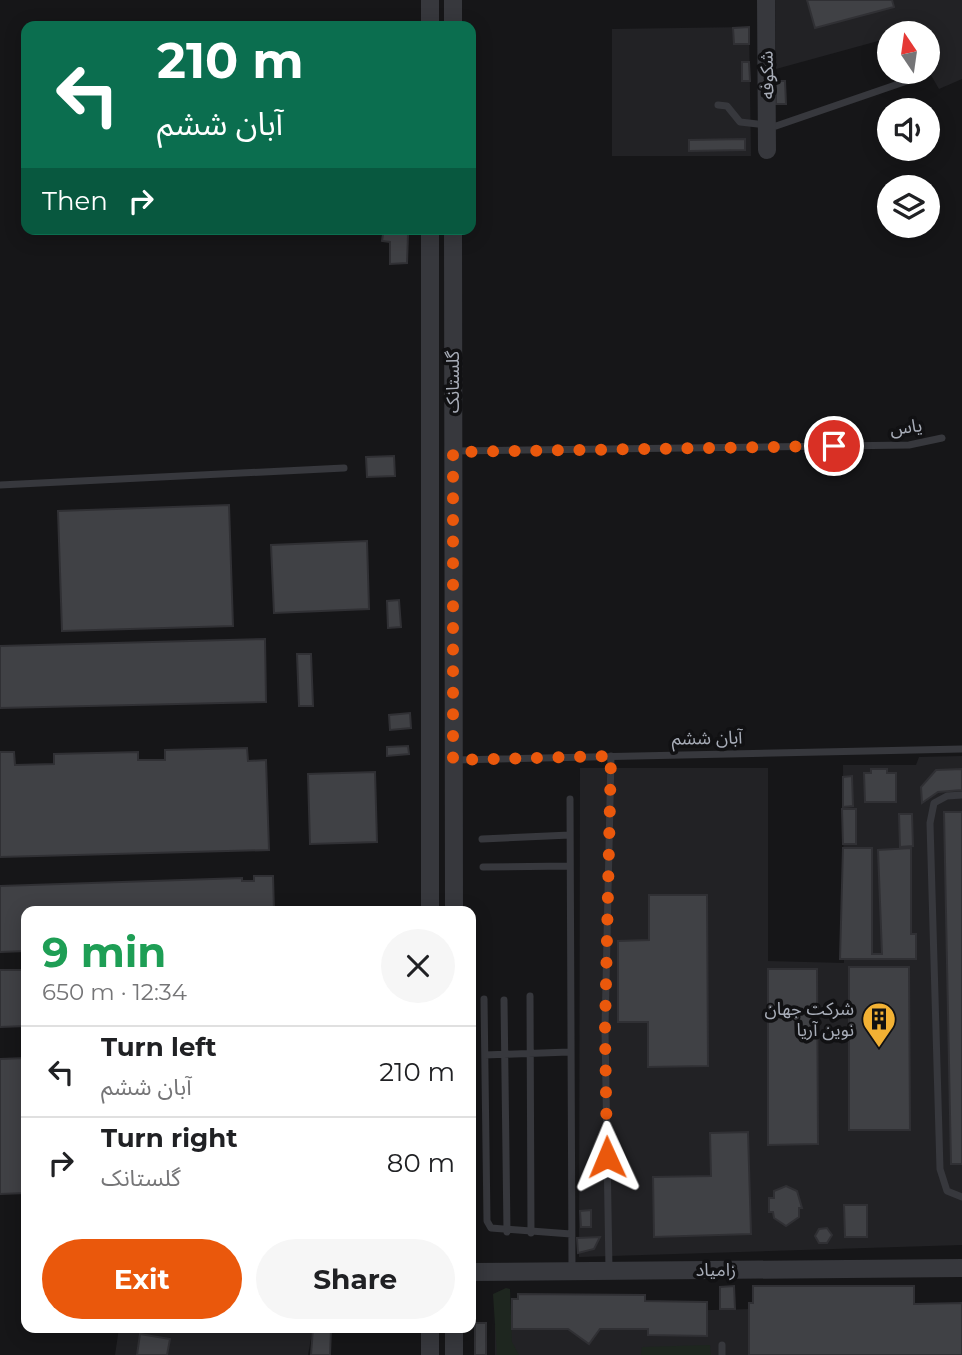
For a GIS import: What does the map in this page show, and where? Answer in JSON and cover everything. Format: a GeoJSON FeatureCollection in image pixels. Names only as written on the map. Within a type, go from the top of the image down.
{"type":"FeatureCollection","features":[{"type":"Feature","properties":{"kind":"street"},"geometry":{"type":"LineString","coordinates":[[430,0],[430,21]]}},
{"type":"Feature","properties":{"kind":"street"},"geometry":{"type":"LineString","coordinates":[[453,0],[453,21]]}},
{"type":"Feature","properties":{"kind":"street","name":"شکوفه"},"geometry":{"type":"LineString","coordinates":[[766,0],[768,150]]}},
{"type":"Feature","properties":{"kind":"street","name":"گلستانک"},"geometry":{"type":"LineString","coordinates":[[430,235],[430,906]]}},
{"type":"Feature","properties":{"kind":"street","name":"گلستانک"},"geometry":{"type":"LineString","coordinates":[[453,235],[454,906]]}},
{"type":"Feature","properties":{"kind":"street","name":"زامیاد"},"geometry":{"type":"LineString","coordinates":[[476,1272],[962,1268]]}},
{"type":"Feature","properties":{"kind":"street"},"geometry":{"type":"LineString","coordinates":[[430,1333],[430,1355]]}},
{"type":"Feature","properties":{"kind":"street"},"geometry":{"type":"LineString","coordinates":[[454,1333],[454,1355]]}},
{"type":"Feature","properties":{"kind":"lane"},"geometry":{"type":"LineString","coordinates":[[718,105],[727,106],[740,122],[776,126],[898,84]]}},
{"type":"Feature","properties":{"kind":"lane","name":"یاس"},"geometry":{"type":"LineString","coordinates":[[453,452],[899,446],[942,438]]}},
{"type":"Feature","properties":{"kind":"lane"},"geometry":{"type":"LineString","coordinates":[[0,485],[344,468]]}},
{"type":"Feature","properties":{"kind":"lane","name":"آبان ششم"},"geometry":{"type":"LineString","coordinates":[[453,760],[962,749]]}},
{"type":"Feature","properties":{"kind":"lane"},"geometry":{"type":"LineString","coordinates":[[609,1271],[605,1029],[611,756]]}},
{"type":"Feature","properties":{"kind":"lane"},"geometry":{"type":"LineString","coordinates":[[962,795],[947,796],[934,803],[930,823],[940,1169],[947,1191],[962,1197]]}},
{"type":"Feature","properties":{"kind":"lane"},"geometry":{"type":"LineString","coordinates":[[569,799],[572,1271]]}},
{"type":"Feature","properties":{"kind":"lane"},"geometry":{"type":"LineString","coordinates":[[482,839],[570,835]]}},
{"type":"Feature","properties":{"kind":"lane"},"geometry":{"type":"LineString","coordinates":[[483,867],[570,866]]}},
{"type":"Feature","properties":{"kind":"lane"},"geometry":{"type":"LineString","coordinates":[[530,996],[531,1233]]}},
{"type":"Feature","properties":{"kind":"lane"},"geometry":{"type":"LineString","coordinates":[[484,999],[486,1220],[491,1228],[507,1232],[571,1234]]}},
{"type":"Feature","properties":{"kind":"lane"},"geometry":{"type":"LineString","coordinates":[[504,1000],[507,1232]]}},
{"type":"Feature","properties":{"kind":"lane"},"geometry":{"type":"LineString","coordinates":[[485,1055],[569,1052]]}},
{"type":"Feature","properties":{"kind":"lane"},"geometry":{"type":"LineString","coordinates":[[722,1345],[722,1355]]}},
{"type":"Feature","properties":{"kind":"shaded area"},"geometry":{"type":"Polygon","coordinates":[[[775,0],[962,0],[962,79],[939,89],[936,84],[940,84],[940,21],[877,21],[877,41],[776,69],[775,0]]]}},
{"type":"Feature","properties":{"kind":"shaded area"},"geometry":{"type":"Polygon","coordinates":[[[749,27],[751,156],[612,156],[612,29],[749,27]]]}},
{"type":"Feature","properties":{"kind":"shaded area"},"geometry":{"type":"Polygon","coordinates":[[[962,756],[962,1245],[579,1257],[580,768],[768,768],[768,961],[844,963],[843,765],[916,765],[919,757],[962,756]]]}},
{"type":"Feature","properties":{"kind":"shaded area"},"geometry":{"type":"Polygon","coordinates":[[[510,1289],[512,1342],[519,1355],[497,1355],[493,1294],[510,1289]]]}},
{"type":"Feature","properties":{"kind":"shaded area"},"geometry":{"type":"Polygon","coordinates":[[[962,1304],[962,1355],[495,1355],[495,1315],[962,1304]]]}},
{"type":"Feature","properties":{"kind":"shaded area"},"geometry":{"type":"Polygon","coordinates":[[[118,1333],[312,1333],[308,1355],[115,1355],[118,1333]]]}},
{"type":"Feature","properties":{"kind":"shaded area"},"geometry":{"type":"Polygon","coordinates":[[[710,1345],[711,1355],[641,1355],[642,1347],[710,1345]]]}},
{"type":"Feature","properties":{"kind":"building"},"geometry":{"type":"Polygon","coordinates":[[[807,0],[892,0],[894,7],[815,28],[807,0]]]}},
{"type":"Feature","properties":{"kind":"building"},"geometry":{"type":"Polygon","coordinates":[[[749,27],[749,44],[734,44],[733,28],[749,27]]]}},
{"type":"Feature","properties":{"kind":"building"},"geometry":{"type":"Polygon","coordinates":[[[742,62],[749,62],[750,81],[742,81],[742,62]]]}},
{"type":"Feature","properties":{"kind":"building"},"geometry":{"type":"Polygon","coordinates":[[[776,81],[785,81],[786,104],[776,104],[776,81]]]}},
{"type":"Feature","properties":{"kind":"building"},"geometry":{"type":"Polygon","coordinates":[[[745,139],[745,150],[689,151],[689,140],[745,139]]]}},
{"type":"Feature","properties":{"kind":"building"},"geometry":{"type":"Polygon","coordinates":[[[383,235],[408,235],[407,263],[390,264],[390,242],[382,241],[383,235]]]}},
{"type":"Feature","properties":{"kind":"building"},"geometry":{"type":"Polygon","coordinates":[[[394,456],[395,476],[367,477],[366,457],[394,456]]]}},
{"type":"Feature","properties":{"kind":"building"},"geometry":{"type":"Polygon","coordinates":[[[229,505],[233,626],[62,631],[58,511],[229,505]]]}},
{"type":"Feature","properties":{"kind":"building"},"geometry":{"type":"Polygon","coordinates":[[[367,541],[369,609],[274,613],[271,545],[367,541]]]}},
{"type":"Feature","properties":{"kind":"building"},"geometry":{"type":"Polygon","coordinates":[[[399,600],[401,627],[388,628],[387,601],[399,600]]]}},
{"type":"Feature","properties":{"kind":"building"},"geometry":{"type":"Polygon","coordinates":[[[265,639],[266,702],[0,708],[0,646],[265,639]]]}},
{"type":"Feature","properties":{"kind":"building"},"geometry":{"type":"Polygon","coordinates":[[[297,654],[311,654],[313,706],[299,706],[297,654]]]}},
{"type":"Feature","properties":{"kind":"building"},"geometry":{"type":"Polygon","coordinates":[[[410,713],[411,728],[390,730],[389,715],[410,713]]]}},
{"type":"Feature","properties":{"kind":"building"},"geometry":{"type":"Polygon","coordinates":[[[408,746],[409,754],[387,756],[387,747],[408,746]]]}},
{"type":"Feature","properties":{"kind":"building"},"geometry":{"type":"Polygon","coordinates":[[[247,748],[248,761],[266,760],[269,850],[0,857],[0,752],[14,752],[15,765],[54,764],[54,754],[138,752],[138,760],[165,760],[165,750],[247,748]]]}},
{"type":"Feature","properties":{"kind":"building"},"geometry":{"type":"Polygon","coordinates":[[[871,769],[887,769],[887,773],[896,773],[896,802],[865,802],[864,773],[871,773],[871,769]]]}},
{"type":"Feature","properties":{"kind":"building"},"geometry":{"type":"Polygon","coordinates":[[[962,769],[962,790],[938,792],[922,803],[921,787],[936,770],[962,769]]]}},
{"type":"Feature","properties":{"kind":"building"},"geometry":{"type":"Polygon","coordinates":[[[375,772],[377,842],[310,844],[308,774],[375,772]]]}},
{"type":"Feature","properties":{"kind":"building"},"geometry":{"type":"Polygon","coordinates":[[[852,776],[853,806],[843,807],[843,777],[852,776]]]}},
{"type":"Feature","properties":{"kind":"building"},"geometry":{"type":"Polygon","coordinates":[[[842,809],[856,809],[856,844],[843,844],[842,809]]]}},
{"type":"Feature","properties":{"kind":"building"},"geometry":{"type":"Polygon","coordinates":[[[944,812],[962,812],[962,1164],[951,1164],[944,812]]]}},
{"type":"Feature","properties":{"kind":"building"},"geometry":{"type":"Polygon","coordinates":[[[899,814],[912,814],[913,846],[900,847],[899,814]]]}},
{"type":"Feature","properties":{"kind":"building"},"geometry":{"type":"Polygon","coordinates":[[[843,848],[872,848],[872,954],[882,954],[878,850],[911,848],[911,934],[916,934],[916,959],[840,959],[843,848]]]}},
{"type":"Feature","properties":{"kind":"building"},"geometry":{"type":"Polygon","coordinates":[[[254,876],[273,876],[274,906],[21,906],[21,951],[0,952],[0,886],[242,878],[242,881],[254,881],[254,876]]]}},
{"type":"Feature","properties":{"kind":"building"},"geometry":{"type":"Polygon","coordinates":[[[649,895],[707,895],[708,1066],[648,1067],[648,1022],[618,1022],[618,941],[649,940],[649,895]]]}},
{"type":"Feature","properties":{"kind":"building","name":"شرکت جهان نوین آریا"},"geometry":{"type":"Polygon","coordinates":[[[849,967],[909,967],[910,1130],[849,1130],[849,967]]]}},
{"type":"Feature","properties":{"kind":"building"},"geometry":{"type":"Polygon","coordinates":[[[768,969],[817,969],[818,1144],[768,1145],[768,969]]]}},
{"type":"Feature","properties":{"kind":"building"},"geometry":{"type":"Polygon","coordinates":[[[0,970],[21,970],[21,1026],[0,1027],[0,970]]]}},
{"type":"Feature","properties":{"kind":"building"},"geometry":{"type":"Polygon","coordinates":[[[21,1058],[21,1193],[0,1194],[0,1059],[21,1058]]]}},
{"type":"Feature","properties":{"kind":"building"},"geometry":{"type":"Polygon","coordinates":[[[748,1132],[751,1234],[654,1237],[653,1177],[711,1176],[710,1133],[748,1132]]]}},
{"type":"Feature","properties":{"kind":"building"},"geometry":{"type":"Polygon","coordinates":[[[786,1186],[797,1191],[802,1208],[799,1208],[799,1217],[786,1226],[774,1218],[773,1212],[769,1212],[769,1198],[774,1198],[774,1191],[786,1186]]]}},
{"type":"Feature","properties":{"kind":"building"},"geometry":{"type":"Polygon","coordinates":[[[844,1205],[867,1205],[867,1237],[845,1237],[844,1205]]]}},
{"type":"Feature","properties":{"kind":"building"},"geometry":{"type":"Polygon","coordinates":[[[591,1210],[591,1227],[581,1227],[580,1211],[591,1210]]]}},
{"type":"Feature","properties":{"kind":"building"},"geometry":{"type":"Polygon","coordinates":[[[827,1228],[832,1235],[827,1243],[819,1243],[815,1236],[819,1229],[827,1228]]]}},
{"type":"Feature","properties":{"kind":"building"},"geometry":{"type":"Polygon","coordinates":[[[600,1237],[594,1249],[578,1253],[577,1238],[600,1237]]]}},
{"type":"Feature","properties":{"kind":"building"},"geometry":{"type":"Polygon","coordinates":[[[734,1286],[735,1309],[720,1309],[720,1287],[734,1286]]]}},
{"type":"Feature","properties":{"kind":"building"},"geometry":{"type":"Polygon","coordinates":[[[753,1286],[914,1286],[914,1304],[962,1303],[962,1355],[749,1355],[749,1303],[753,1303],[753,1286]]]}},
{"type":"Feature","properties":{"kind":"building"},"geometry":{"type":"Polygon","coordinates":[[[518,1294],[645,1295],[645,1301],[707,1302],[707,1336],[648,1335],[648,1329],[600,1329],[589,1344],[568,1329],[512,1329],[512,1299],[518,1299],[518,1294]]]}},
{"type":"Feature","properties":{"kind":"building"},"geometry":{"type":"Polygon","coordinates":[[[476,1323],[486,1323],[486,1355],[475,1355],[476,1323]]]}},
{"type":"Feature","properties":{"kind":"building"},"geometry":{"type":"Polygon","coordinates":[[[313,1333],[331,1333],[330,1355],[311,1355],[313,1333]]]}},
{"type":"Feature","properties":{"kind":"building"},"geometry":{"type":"Polygon","coordinates":[[[140,1334],[170,1339],[167,1355],[137,1355],[140,1334]]]}},
{"type":"Feature","properties":{"kind":"place","name":"شرکت جهان نوین آریا"},"geometry":{"type":"Point","coordinates":[879,1049]}},
{"type":"Feature","properties":{"kind":"route"},"geometry":{"type":"LineString","coordinates":[[607,1157],[605,1029],[611,756],[453,760],[453,452],[550,448],[686,450],[834,446]]}}]}
